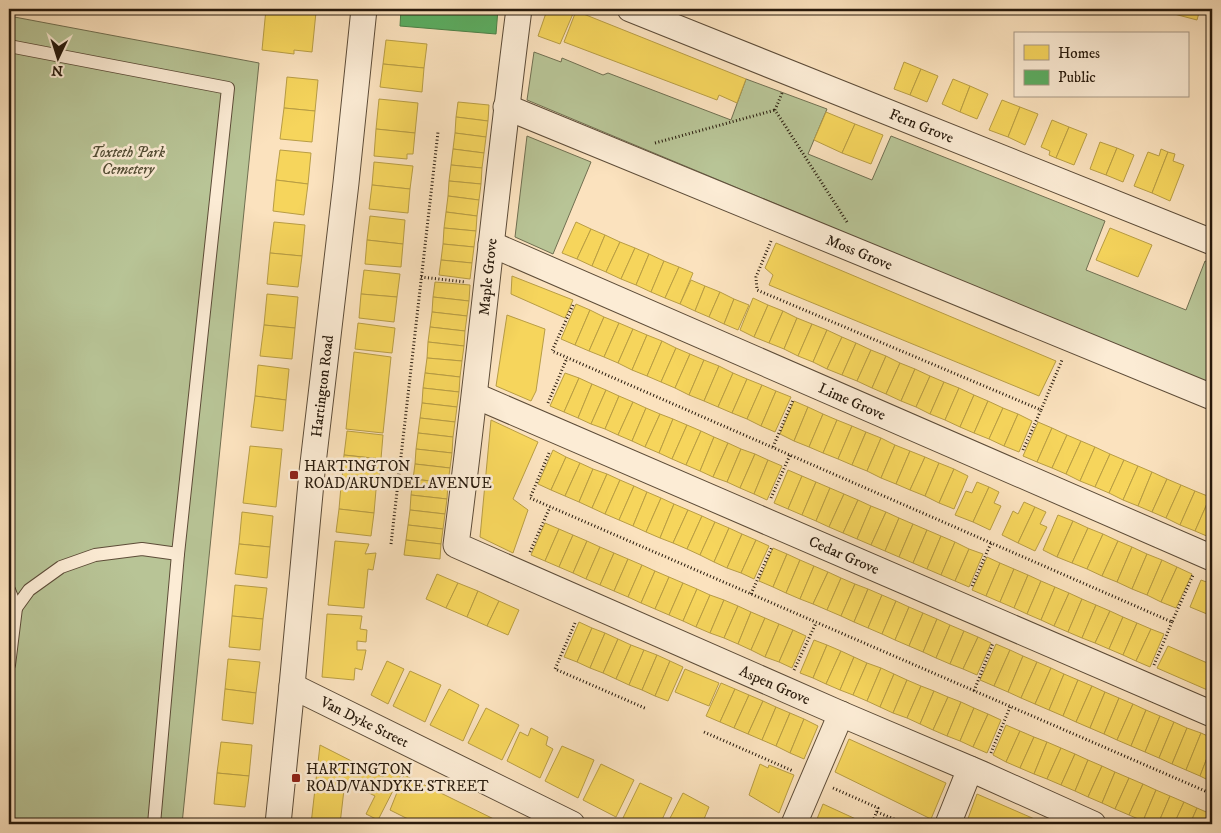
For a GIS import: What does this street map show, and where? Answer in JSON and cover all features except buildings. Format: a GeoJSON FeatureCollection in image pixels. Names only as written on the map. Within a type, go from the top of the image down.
{"type":"FeatureCollection","features":[{"type":"Feature","properties":{"kind":"street","name":"Hartington Road"},"geometry":{"type":"LineString","coordinates":[[278,824],[312,472],[346,183],[364,9]]}},
{"type":"Feature","properties":{"kind":"street","name":"Maple Grove"},"geometry":{"type":"LineString","coordinates":[[456,545],[476,396],[506,107],[519,9]]}},
{"type":"Feature","properties":{"kind":"street","name":"Fern Grove"},"geometry":{"type":"LineString","coordinates":[[630,9],[1212,242]]}},
{"type":"Feature","properties":{"kind":"street","name":"Moss Grove"},"geometry":{"type":"LineString","coordinates":[[506,107],[1212,397]]}},
{"type":"Feature","properties":{"kind":"street","name":"Lime Grove"},"geometry":{"type":"LineString","coordinates":[[491,244],[1207,556]]}},
{"type":"Feature","properties":{"kind":"street","name":"Cedar Grove"},"geometry":{"type":"LineString","coordinates":[[476,396],[1212,714]]}},
{"type":"Feature","properties":{"kind":"street","name":"Aspen Grove"},"geometry":{"type":"LineString","coordinates":[[456,545],[785,690],[976,771],[1093,824]]}},
{"type":"Feature","properties":{"kind":"street","name":"Van Dyke Street"},"geometry":{"type":"LineString","coordinates":[[292,686],[572,824]]}},
{"type":"Feature","properties":{"kind":"street"},"geometry":{"type":"LineString","coordinates":[[794,824],[841,714]]}},
{"type":"Feature","properties":{"kind":"street"},"geometry":{"type":"LineString","coordinates":[[948,824],[976,771]]}},
{"type":"Feature","properties":{"kind":"lane"},"geometry":{"type":"LineString","coordinates":[[9,46],[228,88],[178,554],[154,824]]}},
{"type":"Feature","properties":{"kind":"lane"},"geometry":{"type":"LineString","coordinates":[[16,608],[30,590],[61,567],[94,555],[142,549],[178,554]]}},
{"type":"Feature","properties":{"kind":"lane"},"geometry":{"type":"LineString","coordinates":[[9,590],[16,608],[9,665]]}},
{"type":"Feature","properties":{"kind":"path"},"geometry":{"type":"LineString","coordinates":[[775,110],[790,73]]}},
{"type":"Feature","properties":{"kind":"path"},"geometry":{"type":"LineString","coordinates":[[618,153],[775,110]]}},
{"type":"Feature","properties":{"kind":"path"},"geometry":{"type":"LineString","coordinates":[[775,110],[848,224]]}},
{"type":"Feature","properties":{"kind":"path"},"geometry":{"type":"LineString","coordinates":[[391,544],[438,132]]}},
{"type":"Feature","properties":{"kind":"path"},"geometry":{"type":"LineString","coordinates":[[780,220],[756,277],[757,290],[1041,410]]}},
{"type":"Feature","properties":{"kind":"path"},"geometry":{"type":"LineString","coordinates":[[421,277],[487,284]]}},
{"type":"Feature","properties":{"kind":"path"},"geometry":{"type":"LineString","coordinates":[[582,284],[552,351],[1172,622]]}},
{"type":"Feature","properties":{"kind":"path"},"geometry":{"type":"LineString","coordinates":[[1013,471],[1072,340]]}},
{"type":"Feature","properties":{"kind":"path"},"geometry":{"type":"LineString","coordinates":[[567,358],[530,498],[1212,794]]}},
{"type":"Feature","properties":{"kind":"path"},"geometry":{"type":"LineString","coordinates":[[772,447],[801,379]]}},
{"type":"Feature","properties":{"kind":"path"},"geometry":{"type":"LineString","coordinates":[[751,594],[790,455]]}},
{"type":"Feature","properties":{"kind":"path"},"geometry":{"type":"LineString","coordinates":[[521,573],[550,507]]}},
{"type":"Feature","properties":{"kind":"path"},"geometry":{"type":"LineString","coordinates":[[963,606],[991,543]]}},
{"type":"Feature","properties":{"kind":"path"},"geometry":{"type":"LineString","coordinates":[[1145,685],[1172,622],[1207,556]]}},
{"type":"Feature","properties":{"kind":"path"},"geometry":{"type":"LineString","coordinates":[[584,601],[555,669],[647,709]]}},
{"type":"Feature","properties":{"kind":"path"},"geometry":{"type":"LineString","coordinates":[[785,690],[816,623]]}},
{"type":"Feature","properties":{"kind":"path"},"geometry":{"type":"LineString","coordinates":[[974,691],[1002,623]]}},
{"type":"Feature","properties":{"kind":"path"},"geometry":{"type":"LineString","coordinates":[[976,771],[1010,707]]}},
{"type":"Feature","properties":{"kind":"path"},"geometry":{"type":"LineString","coordinates":[[877,812],[906,824]]}},
{"type":"Feature","properties":{"kind":"green space","name":"Toxteth Park Cemetery"},"geometry":{"type":"Polygon","coordinates":[[[9,16],[259,63],[182,824],[9,824],[9,16]]]}},
{"type":"Feature","properties":{"kind":"green space"},"geometry":{"type":"Polygon","coordinates":[[[534,52],[561,62],[562,58],[603,75],[608,73],[731,120],[746,79],[827,109],[808,154],[872,180],[891,136],[1105,221],[1086,270],[1186,310],[1205,261],[1212,264],[1212,386],[527,100],[534,52]]]}},
{"type":"Feature","properties":{"kind":"green space"},"geometry":{"type":"Polygon","coordinates":[[[527,136],[591,162],[553,254],[515,237],[527,136]]]}},
{"type":"Feature","properties":{"kind":"place","name":"HARTINGTON ROAD/ARUNDEL AVENUE"},"geometry":{"type":"Point","coordinates":[294,475]}},
{"type":"Feature","properties":{"kind":"place","name":"HARTINGTON ROAD/VANDYKE STREET"},"geometry":{"type":"Point","coordinates":[296,778]}}]}
